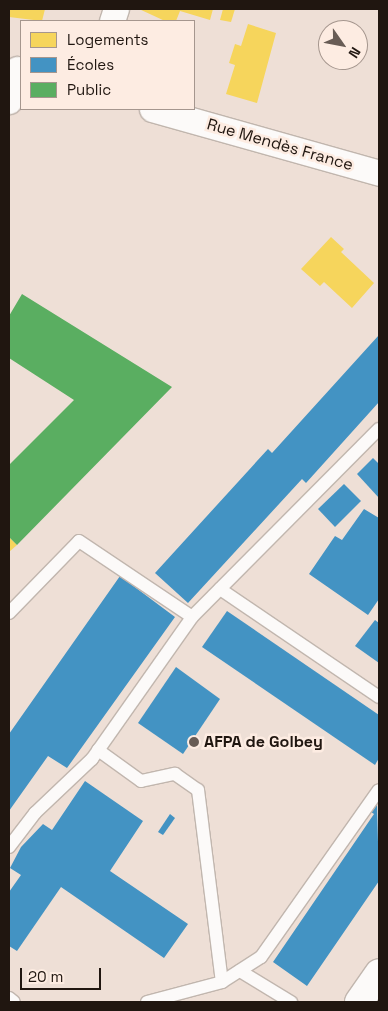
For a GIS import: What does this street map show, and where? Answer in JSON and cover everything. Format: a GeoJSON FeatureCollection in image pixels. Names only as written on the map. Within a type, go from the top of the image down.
{"type":"FeatureCollection","features":[{"type":"Feature","properties":{"kind":"main road"},"geometry":{"type":"LineString","coordinates":[[359,1002],[379,974]]}},
{"type":"Feature","properties":{"kind":"street"},"geometry":{"type":"LineString","coordinates":[[9,101],[16,69]]}},
{"type":"Feature","properties":{"kind":"street","name":"Rue Mendès France"},"geometry":{"type":"LineString","coordinates":[[156,110],[379,173]]}},
{"type":"Feature","properties":{"kind":"lane"},"geometry":{"type":"LineString","coordinates":[[9,847],[35,813],[98,750],[192,617],[379,429]]}},
{"type":"Feature","properties":{"kind":"lane"},"geometry":{"type":"LineString","coordinates":[[9,613],[79,541],[192,617]]}},
{"type":"Feature","properties":{"kind":"lane"},"geometry":{"type":"LineString","coordinates":[[220,589],[379,697]]}},
{"type":"Feature","properties":{"kind":"lane"},"geometry":{"type":"LineString","coordinates":[[98,750],[141,781],[175,774],[198,790],[222,982]]}},
{"type":"Feature","properties":{"kind":"lane"},"geometry":{"type":"LineString","coordinates":[[147,1002],[222,982],[261,957],[379,790]]}},
{"type":"Feature","properties":{"kind":"lane"},"geometry":{"type":"LineString","coordinates":[[240,971],[291,1002]]}},
{"type":"Feature","properties":{"kind":"lane"},"geometry":{"type":"LineString","coordinates":[[9,998],[14,1002]]}},
{"type":"Feature","properties":{"kind":"building: Logements"},"geometry":{"type":"Polygon","coordinates":[[[9,9],[45,9],[42,20],[9,17],[9,9]]]}},
{"type":"Feature","properties":{"kind":"building: Logements"},"geometry":{"type":"Polygon","coordinates":[[[139,9],[213,9],[210,20],[180,11],[176,20],[163,20],[139,9]]]}},
{"type":"Feature","properties":{"kind":"building: Logements"},"geometry":{"type":"Polygon","coordinates":[[[223,9],[235,9],[231,22],[220,20],[223,9]]]}},
{"type":"Feature","properties":{"kind":"building: Logements"},"geometry":{"type":"Polygon","coordinates":[[[248,24],[276,33],[257,103],[226,94],[235,65],[229,63],[235,44],[241,46],[248,24]]]}},
{"type":"Feature","properties":{"kind":"building: Logements"},"geometry":{"type":"Polygon","coordinates":[[[331,237],[344,249],[341,252],[374,283],[352,308],[324,282],[320,286],[301,269],[331,237]]]}},
{"type":"Feature","properties":{"kind":"building: Logements"},"geometry":{"type":"Polygon","coordinates":[[[9,537],[17,545],[9,552],[9,537]]]}},
{"type":"Feature","properties":{"kind":"building: Écoles"},"geometry":{"type":"Polygon","coordinates":[[[379,335],[379,402],[306,483],[302,479],[188,603],[155,573],[268,449],[272,453],[379,335]]]}},
{"type":"Feature","properties":{"kind":"building: Écoles"},"geometry":{"type":"Polygon","coordinates":[[[373,458],[379,464],[379,498],[357,474],[373,458]]]}},
{"type":"Feature","properties":{"kind":"building: Écoles"},"geometry":{"type":"Polygon","coordinates":[[[344,484],[361,501],[335,527],[318,509],[344,484]]]}},
{"type":"Feature","properties":{"kind":"building: Écoles"},"geometry":{"type":"Polygon","coordinates":[[[364,509],[379,518],[379,599],[368,615],[309,574],[335,536],[342,540],[364,509]]]}},
{"type":"Feature","properties":{"kind":"building: Écoles"},"geometry":{"type":"Polygon","coordinates":[[[120,576],[175,617],[67,768],[48,756],[9,811],[9,734],[120,576]]]}},
{"type":"Feature","properties":{"kind":"building: Écoles"},"geometry":{"type":"Polygon","coordinates":[[[227,611],[379,715],[379,758],[375,765],[202,647],[227,611]]]}},
{"type":"Feature","properties":{"kind":"building: Écoles"},"geometry":{"type":"Polygon","coordinates":[[[375,620],[379,623],[379,663],[355,646],[375,620]]]}},
{"type":"Feature","properties":{"kind":"building: Écoles"},"geometry":{"type":"Polygon","coordinates":[[[176,667],[220,699],[183,754],[138,723],[176,667]]]}},
{"type":"Feature","properties":{"kind":"building: Écoles"},"geometry":{"type":"Polygon","coordinates":[[[85,781],[143,821],[110,871],[188,924],[164,958],[61,887],[17,951],[9,946],[9,892],[21,875],[10,868],[21,847],[43,824],[52,830],[85,781]]]}},
{"type":"Feature","properties":{"kind":"building: Écoles"},"geometry":{"type":"Polygon","coordinates":[[[377,804],[379,881],[307,986],[273,962],[374,814],[371,812],[377,804]]]}},
{"type":"Feature","properties":{"kind":"building: Écoles"},"geometry":{"type":"Polygon","coordinates":[[[170,814],[175,818],[163,835],[158,832],[170,814]]]}},
{"type":"Feature","properties":{"kind":"building: Public"},"geometry":{"type":"Polygon","coordinates":[[[22,294],[172,387],[17,545],[9,537],[9,465],[74,400],[9,358],[9,316],[22,294]]]}},
{"type":"Feature","properties":{"kind":"place","name":"AFPA de Golbey"},"geometry":{"type":"Point","coordinates":[194,742]}}]}
